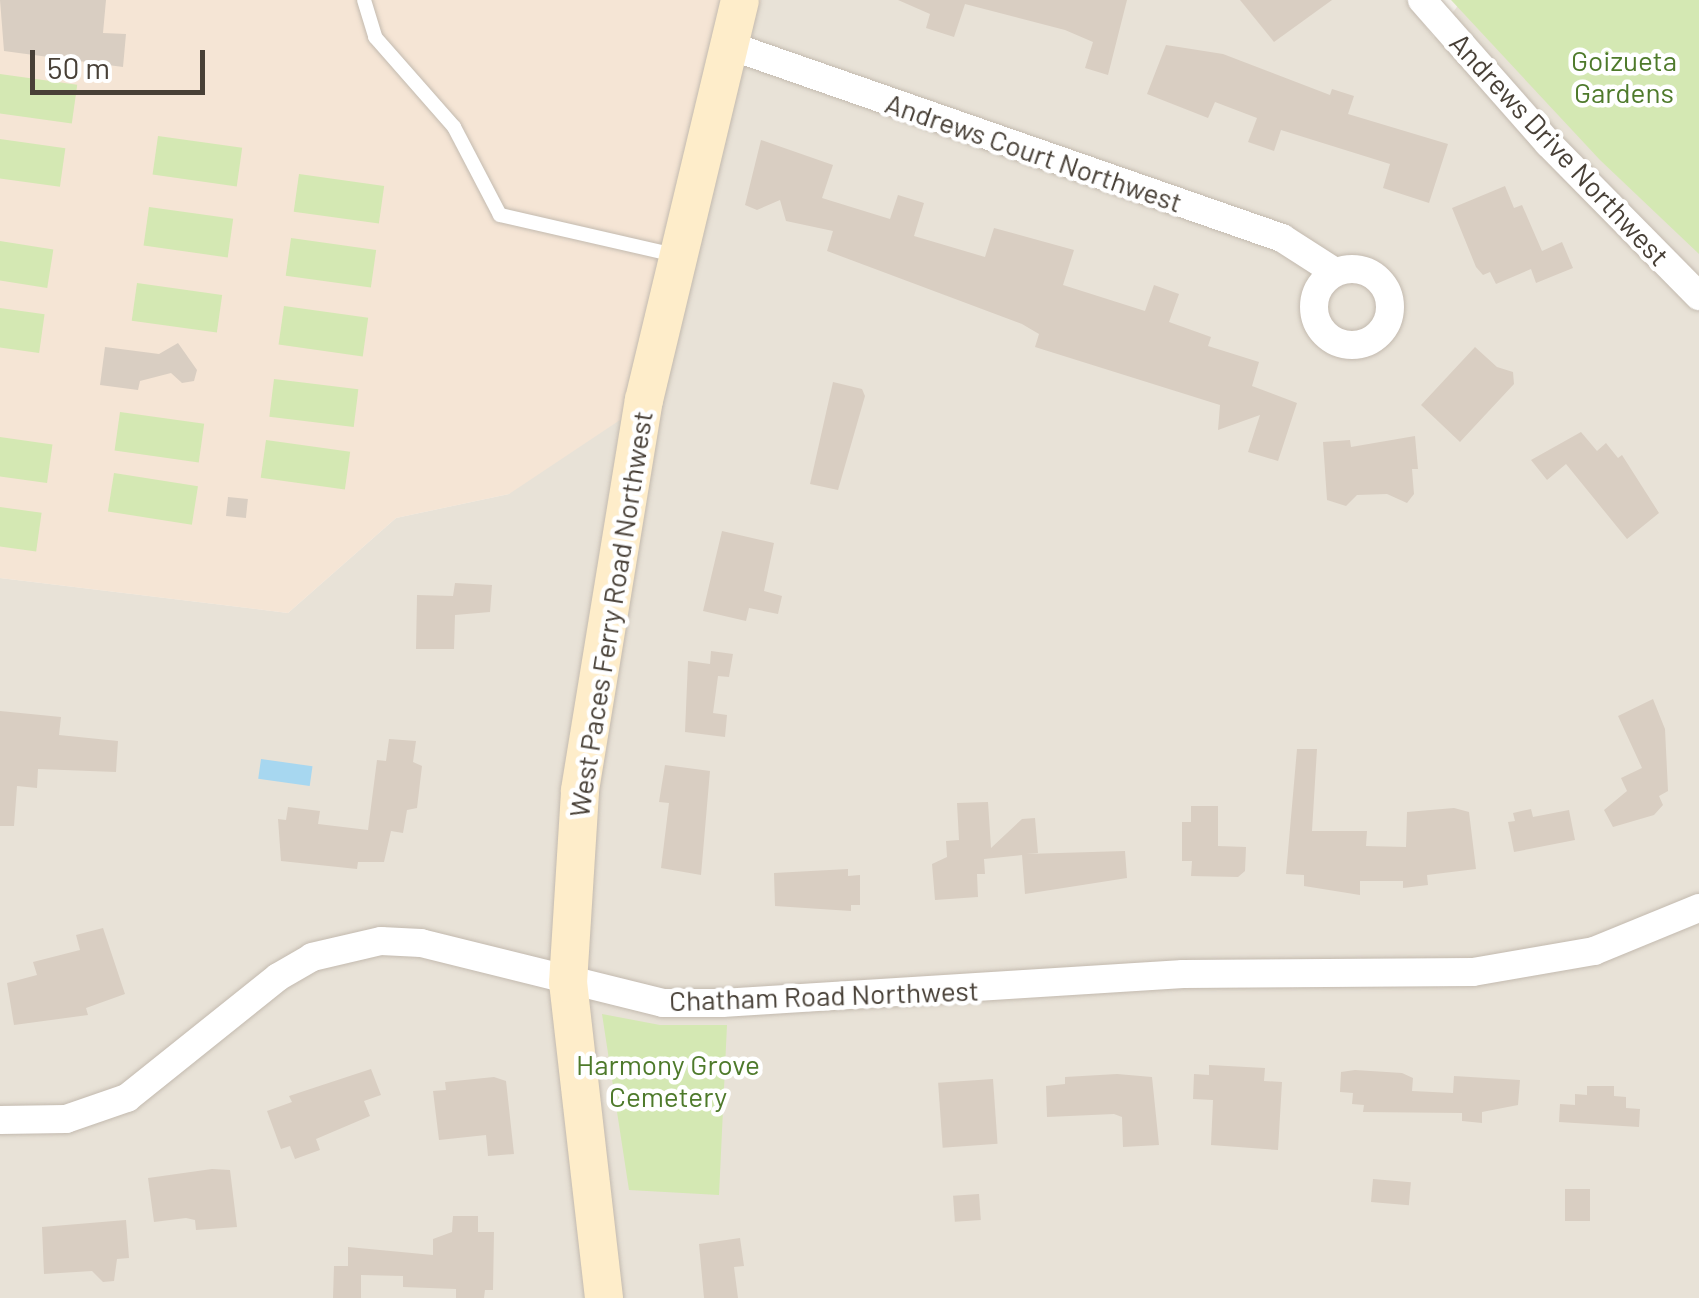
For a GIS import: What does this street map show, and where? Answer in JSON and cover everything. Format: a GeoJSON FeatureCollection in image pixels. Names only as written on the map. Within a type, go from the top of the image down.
{"type":"FeatureCollection","features":[{"type":"Feature","properties":{"kind":"main road","name":"West Paces Ferry Road Northwest"},"geometry":{"type":"LineString","coordinates":[[604,1298],[568,983],[593,688],[674,255],[725,44],[740,0]]}},
{"type":"Feature","properties":{"kind":"street","name":"Andrews Drive Northwest"},"geometry":{"type":"LineString","coordinates":[[1422,0],[1548,143],[1699,296]]}},
{"type":"Feature","properties":{"kind":"street","name":"Andrews Court Northwest"},"geometry":{"type":"LineString","coordinates":[[725,44],[1282,238],[1335,272]]}},
{"type":"Feature","properties":{"kind":"street","name":"Chatham Road Northwest"},"geometry":{"type":"LineString","coordinates":[[0,1120],[66,1119],[127,1098],[278,977],[343,946],[420,943],[568,983],[663,1003],[702,1003],[1183,974],[1472,972],[1594,951],[1699,908]]}},
{"type":"Feature","properties":{"kind":"lane"},"geometry":{"type":"LineString","coordinates":[[364,0],[375,37],[454,127],[500,215],[674,255]]}},
{"type":"Feature","properties":{"kind":"shaded area"},"geometry":{"type":"Polygon","coordinates":[[[0,0],[761,0],[641,406],[509,494],[396,518],[288,613],[0,578],[0,0]]]}},
{"type":"Feature","properties":{"kind":"shaded area"},"geometry":{"type":"Polygon","coordinates":[[[761,0],[1406,0],[1434,38],[1462,0],[1699,0],[1699,1298],[0,1298],[0,578],[288,613],[396,518],[509,494],[761,0]]]}},
{"type":"Feature","properties":{"kind":"green space","name":"Goizueta Gardens"},"geometry":{"type":"Polygon","coordinates":[[[1451,0],[1699,0],[1699,254],[1600,160],[1451,0]]]}},
{"type":"Feature","properties":{"kind":"green space"},"geometry":{"type":"Polygon","coordinates":[[[0,74],[77,85],[72,123],[0,113],[0,74]]]}},
{"type":"Feature","properties":{"kind":"green space"},"geometry":{"type":"Polygon","coordinates":[[[158,136],[242,148],[237,186],[153,175],[158,136]]]}},
{"type":"Feature","properties":{"kind":"green space"},"geometry":{"type":"Polygon","coordinates":[[[0,139],[65,148],[60,187],[0,178],[0,139]]]}},
{"type":"Feature","properties":{"kind":"green space"},"geometry":{"type":"Polygon","coordinates":[[[299,174],[384,186],[379,224],[294,212],[299,174]]]}},
{"type":"Feature","properties":{"kind":"green space"},"geometry":{"type":"Polygon","coordinates":[[[149,207],[233,219],[228,257],[144,246],[149,207]]]}},
{"type":"Feature","properties":{"kind":"green space"},"geometry":{"type":"Polygon","coordinates":[[[291,238],[376,250],[371,288],[286,276],[291,238]]]}},
{"type":"Feature","properties":{"kind":"green space"},"geometry":{"type":"Polygon","coordinates":[[[0,241],[53,249],[47,288],[0,280],[0,241]]]}},
{"type":"Feature","properties":{"kind":"green space"},"geometry":{"type":"Polygon","coordinates":[[[137,283],[222,295],[217,333],[132,321],[137,283]]]}},
{"type":"Feature","properties":{"kind":"green space"},"geometry":{"type":"Polygon","coordinates":[[[284,306],[368,318],[363,356],[279,345],[284,306]]]}},
{"type":"Feature","properties":{"kind":"green space"},"geometry":{"type":"Polygon","coordinates":[[[0,308],[45,314],[39,353],[0,347],[0,308]]]}},
{"type":"Feature","properties":{"kind":"green space"},"geometry":{"type":"Polygon","coordinates":[[[274,379],[358,389],[354,427],[269,417],[274,379]]]}},
{"type":"Feature","properties":{"kind":"green space"},"geometry":{"type":"Polygon","coordinates":[[[120,412],[204,424],[199,462],[115,451],[120,412]]]}},
{"type":"Feature","properties":{"kind":"green space"},"geometry":{"type":"Polygon","coordinates":[[[0,437],[52,444],[47,483],[0,476],[0,437]]]}},
{"type":"Feature","properties":{"kind":"green space"},"geometry":{"type":"Polygon","coordinates":[[[266,440],[350,452],[345,489],[261,478],[266,440]]]}},
{"type":"Feature","properties":{"kind":"green space"},"geometry":{"type":"Polygon","coordinates":[[[114,473],[198,486],[192,525],[108,512],[114,473]]]}},
{"type":"Feature","properties":{"kind":"green space"},"geometry":{"type":"Polygon","coordinates":[[[0,507],[42,513],[36,551],[0,546],[0,507]]]}},
{"type":"Feature","properties":{"kind":"green space","name":"Harmony Grove Cemetery"},"geometry":{"type":"Polygon","coordinates":[[[602,1014],[660,1025],[727,1025],[719,1195],[629,1190],[602,1014]]]}},
{"type":"Feature","properties":{"kind":"water"},"geometry":{"type":"Polygon","coordinates":[[[261,759],[312,766],[310,786],[258,779],[261,759]]]}},
{"type":"Feature","properties":{"kind":"building"},"geometry":{"type":"Polygon","coordinates":[[[0,0],[106,0],[103,33],[126,34],[123,67],[4,51],[0,0]]]}},
{"type":"Feature","properties":{"kind":"building"},"geometry":{"type":"Polygon","coordinates":[[[898,0],[1127,0],[1108,75],[1085,68],[1093,42],[1065,30],[965,4],[954,37],[926,28],[930,14],[898,0]]]}},
{"type":"Feature","properties":{"kind":"building"},"geometry":{"type":"Polygon","coordinates":[[[1240,0],[1332,0],[1274,42],[1240,0]]]}},
{"type":"Feature","properties":{"kind":"building"},"geometry":{"type":"Polygon","coordinates":[[[1166,45],[1223,54],[1330,95],[1332,89],[1354,96],[1348,114],[1448,144],[1429,203],[1383,188],[1390,164],[1281,130],[1274,151],[1248,142],[1257,118],[1215,102],[1208,118],[1147,94],[1166,45]]]}},
{"type":"Feature","properties":{"kind":"building"},"geometry":{"type":"Polygon","coordinates":[[[761,140],[833,165],[822,198],[890,219],[898,195],[924,203],[914,236],[985,257],[994,228],[1074,250],[1063,285],[1145,311],[1154,285],[1179,294],[1169,322],[1211,337],[1208,346],[1259,362],[1252,386],[1297,403],[1278,461],[1248,452],[1260,415],[1218,430],[1220,405],[1035,347],[1039,334],[1022,324],[827,251],[833,231],[786,221],[780,200],[757,210],[745,205],[761,140]]]}},
{"type":"Feature","properties":{"kind":"building"},"geometry":{"type":"Polygon","coordinates":[[[1505,186],[1514,208],[1522,205],[1542,251],[1562,242],[1573,268],[1536,283],[1531,269],[1496,284],[1490,272],[1483,275],[1476,267],[1452,208],[1505,186]]]}},
{"type":"Feature","properties":{"kind":"building"},"geometry":{"type":"Polygon","coordinates":[[[178,343],[197,370],[194,381],[182,383],[171,373],[140,381],[138,390],[100,385],[105,347],[159,354],[178,343]]]}},
{"type":"Feature","properties":{"kind":"building"},"geometry":{"type":"Polygon","coordinates":[[[1475,347],[1497,367],[1513,372],[1514,384],[1460,442],[1421,405],[1475,347]]]}},
{"type":"Feature","properties":{"kind":"building"},"geometry":{"type":"Polygon","coordinates":[[[833,382],[862,389],[865,396],[838,490],[810,484],[833,382]]]}},
{"type":"Feature","properties":{"kind":"building"},"geometry":{"type":"Polygon","coordinates":[[[1581,432],[1597,451],[1606,443],[1618,458],[1622,455],[1659,513],[1627,539],[1566,464],[1547,480],[1531,460],[1581,432]]]}},
{"type":"Feature","properties":{"kind":"building"},"geometry":{"type":"Polygon","coordinates":[[[1415,436],[1418,469],[1412,469],[1414,494],[1407,503],[1387,494],[1357,495],[1346,506],[1327,500],[1323,442],[1350,440],[1351,447],[1415,436]]]}},
{"type":"Feature","properties":{"kind":"building"},"geometry":{"type":"Polygon","coordinates":[[[228,497],[248,499],[246,518],[226,516],[228,497]]]}},
{"type":"Feature","properties":{"kind":"building"},"geometry":{"type":"Polygon","coordinates":[[[722,531],[774,543],[764,591],[782,596],[778,614],[749,608],[746,621],[703,611],[722,531]]]}},
{"type":"Feature","properties":{"kind":"building"},"geometry":{"type":"Polygon","coordinates":[[[455,583],[492,585],[490,612],[455,615],[454,649],[416,649],[417,595],[453,596],[455,583]]]}},
{"type":"Feature","properties":{"kind":"building"},"geometry":{"type":"Polygon","coordinates":[[[711,651],[733,654],[729,677],[718,676],[713,713],[727,715],[725,737],[685,732],[688,661],[710,664],[711,651]]]}},
{"type":"Feature","properties":{"kind":"building"},"geometry":{"type":"Polygon","coordinates":[[[1653,699],[1665,729],[1668,791],[1659,796],[1663,805],[1654,815],[1613,827],[1604,810],[1627,791],[1621,778],[1642,768],[1618,716],[1653,699]]]}},
{"type":"Feature","properties":{"kind":"building"},"geometry":{"type":"Polygon","coordinates":[[[0,711],[61,717],[59,735],[118,741],[116,772],[38,769],[37,788],[17,786],[14,826],[0,826],[0,711]]]}},
{"type":"Feature","properties":{"kind":"building"},"geometry":{"type":"Polygon","coordinates":[[[389,739],[416,741],[413,762],[422,766],[417,808],[407,810],[403,833],[391,831],[384,862],[358,862],[357,869],[281,861],[278,819],[286,820],[288,807],[320,811],[318,824],[368,830],[377,760],[386,761],[389,739]]]}},
{"type":"Feature","properties":{"kind":"building"},"geometry":{"type":"Polygon","coordinates":[[[1297,749],[1317,749],[1312,831],[1367,831],[1366,846],[1406,847],[1407,812],[1454,808],[1469,812],[1476,869],[1427,875],[1428,885],[1403,888],[1403,881],[1360,881],[1360,895],[1304,886],[1304,875],[1286,874],[1297,749]]]}},
{"type":"Feature","properties":{"kind":"building"},"geometry":{"type":"Polygon","coordinates":[[[665,765],[710,771],[701,875],[661,868],[669,803],[659,802],[665,765]]]}},
{"type":"Feature","properties":{"kind":"building"},"geometry":{"type":"Polygon","coordinates":[[[988,802],[991,848],[1022,819],[1035,818],[1038,853],[1026,854],[1125,851],[1127,878],[1025,894],[1022,855],[984,859],[985,874],[977,874],[978,897],[935,900],[932,864],[947,857],[946,841],[959,840],[957,803],[988,802]]]}},
{"type":"Feature","properties":{"kind":"building"},"geometry":{"type":"Polygon","coordinates":[[[1191,806],[1218,806],[1218,846],[1246,847],[1245,871],[1238,877],[1191,876],[1192,861],[1182,861],[1182,822],[1191,822],[1191,806]]]}},
{"type":"Feature","properties":{"kind":"building"},"geometry":{"type":"Polygon","coordinates":[[[1531,809],[1533,817],[1569,810],[1575,840],[1514,852],[1508,822],[1515,821],[1513,813],[1531,809]]]}},
{"type":"Feature","properties":{"kind":"building"},"geometry":{"type":"Polygon","coordinates":[[[848,869],[848,876],[860,875],[860,905],[851,905],[851,911],[775,906],[774,873],[848,869]]]}},
{"type":"Feature","properties":{"kind":"building"},"geometry":{"type":"Polygon","coordinates":[[[103,928],[125,994],[86,1008],[88,1015],[14,1025],[7,983],[37,975],[33,962],[80,950],[76,935],[103,928]]]}},
{"type":"Feature","properties":{"kind":"building"},"geometry":{"type":"Polygon","coordinates":[[[1209,1065],[1265,1068],[1264,1081],[1282,1082],[1278,1150],[1211,1145],[1213,1100],[1193,1099],[1194,1074],[1209,1075],[1209,1065]]]}},
{"type":"Feature","properties":{"kind":"building"},"geometry":{"type":"Polygon","coordinates":[[[371,1069],[381,1095],[364,1101],[370,1116],[316,1139],[320,1150],[295,1159],[290,1146],[281,1149],[267,1111],[292,1102],[289,1096],[371,1069]]]}},
{"type":"Feature","properties":{"kind":"building"},"geometry":{"type":"Polygon","coordinates":[[[1341,1072],[1402,1073],[1413,1078],[1412,1091],[1453,1093],[1454,1076],[1520,1080],[1518,1105],[1482,1112],[1482,1123],[1462,1121],[1462,1113],[1363,1112],[1364,1105],[1352,1104],[1353,1093],[1340,1092],[1341,1072]]]}},
{"type":"Feature","properties":{"kind":"building"},"geometry":{"type":"Polygon","coordinates":[[[494,1077],[506,1081],[514,1154],[488,1156],[486,1135],[439,1140],[433,1091],[446,1090],[445,1082],[494,1077]]]}},
{"type":"Feature","properties":{"kind":"building"},"geometry":{"type":"Polygon","coordinates":[[[1065,1077],[1152,1077],[1159,1145],[1123,1147],[1122,1117],[1114,1114],[1047,1117],[1046,1086],[1065,1084],[1065,1077]]]}},
{"type":"Feature","properties":{"kind":"building"},"geometry":{"type":"Polygon","coordinates":[[[993,1079],[998,1144],[943,1148],[938,1083],[993,1079]]]}},
{"type":"Feature","properties":{"kind":"building"},"geometry":{"type":"Polygon","coordinates":[[[1587,1086],[1614,1086],[1614,1096],[1626,1097],[1626,1108],[1640,1109],[1639,1127],[1559,1122],[1560,1104],[1575,1105],[1575,1094],[1587,1095],[1587,1086]]]}},
{"type":"Feature","properties":{"kind":"building"},"geometry":{"type":"Polygon","coordinates":[[[230,1170],[237,1227],[196,1230],[195,1220],[186,1218],[154,1222],[148,1178],[230,1170]]]}},
{"type":"Feature","properties":{"kind":"building"},"geometry":{"type":"Polygon","coordinates":[[[1373,1179],[1411,1182],[1409,1205],[1371,1202],[1373,1179]]]}},
{"type":"Feature","properties":{"kind":"building"},"geometry":{"type":"Polygon","coordinates":[[[1565,1189],[1590,1189],[1590,1221],[1565,1221],[1565,1189]]]}},
{"type":"Feature","properties":{"kind":"building"},"geometry":{"type":"Polygon","coordinates":[[[979,1194],[981,1220],[955,1222],[953,1196],[979,1194]]]}},
{"type":"Feature","properties":{"kind":"building"},"geometry":{"type":"Polygon","coordinates":[[[453,1216],[478,1216],[478,1232],[494,1232],[493,1290],[485,1290],[484,1298],[456,1298],[456,1289],[403,1287],[403,1276],[361,1275],[361,1298],[333,1298],[334,1266],[348,1266],[348,1247],[433,1255],[433,1239],[452,1232],[453,1216]]]}},
{"type":"Feature","properties":{"kind":"building"},"geometry":{"type":"Polygon","coordinates":[[[126,1220],[129,1258],[117,1259],[114,1281],[103,1282],[92,1271],[44,1274],[42,1227],[126,1220]]]}},
{"type":"Feature","properties":{"kind":"building"},"geometry":{"type":"Polygon","coordinates":[[[740,1238],[744,1266],[734,1267],[738,1298],[704,1298],[699,1244],[740,1238]]]}}]}
